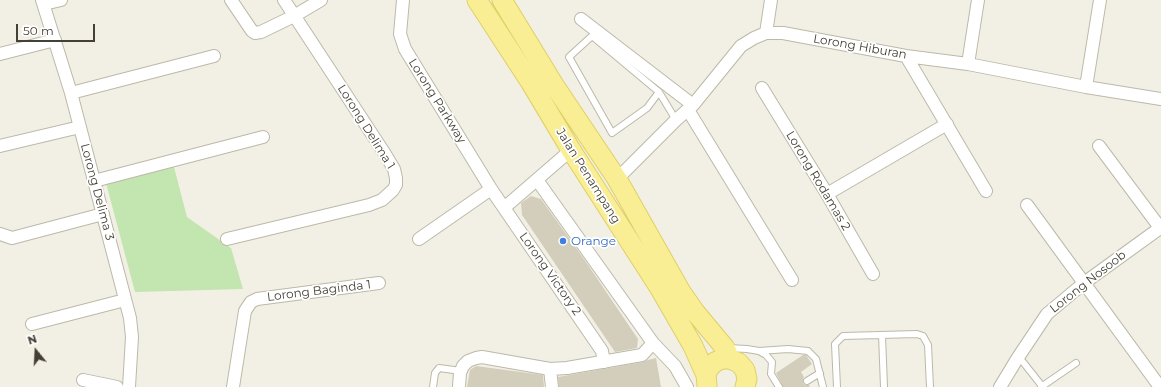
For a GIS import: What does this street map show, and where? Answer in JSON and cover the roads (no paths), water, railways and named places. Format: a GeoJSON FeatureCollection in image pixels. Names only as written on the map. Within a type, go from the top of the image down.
{"type":"FeatureCollection","features":[{"type":"Feature","properties":{"kind":"main road","name":"Jalan Penampang"},"geometry":{"type":"LineString","coordinates":[[477,0],[531,82],[572,150],[663,293],[693,346],[707,381]]}},
{"type":"Feature","properties":{"kind":"main road","name":"Jalan Penampang"},"geometry":{"type":"LineString","coordinates":[[502,0],[558,92],[617,179],[681,292],[727,353],[745,370],[748,384]]}},
{"type":"Feature","properties":{"kind":"main road"},"geometry":{"type":"LineString","coordinates":[[531,82],[532,71],[534,67],[540,63]]}},
{"type":"Feature","properties":{"kind":"main road"},"geometry":{"type":"LineString","coordinates":[[707,381],[709,368],[715,362],[722,359],[727,353]]}},
{"type":"Feature","properties":{"kind":"street"},"geometry":{"type":"LineString","coordinates":[[43,2],[61,0]]}},
{"type":"Feature","properties":{"kind":"street"},"geometry":{"type":"LineString","coordinates":[[231,0],[255,34],[294,16],[321,0]]}},
{"type":"Feature","properties":{"kind":"street","name":"Lorong Delima 1"},"geometry":{"type":"LineString","coordinates":[[227,239],[369,205],[382,200],[393,190],[396,184],[394,169],[385,154],[284,0]]}},
{"type":"Feature","properties":{"kind":"street"},"geometry":{"type":"LineString","coordinates":[[766,33],[771,0]]}},
{"type":"Feature","properties":{"kind":"street"},"geometry":{"type":"LineString","coordinates":[[968,64],[978,0]]}},
{"type":"Feature","properties":{"kind":"street"},"geometry":{"type":"LineString","coordinates":[[1086,87],[1100,0]]}},
{"type":"Feature","properties":{"kind":"street","name":"Lorong Delima 3"},"geometry":{"type":"LineString","coordinates":[[43,2],[71,93],[130,318],[132,337],[129,387]]}},
{"type":"Feature","properties":{"kind":"street","name":"Lorong Parkway"},"geometry":{"type":"LineString","coordinates":[[403,4],[400,34],[405,49],[491,189]]}},
{"type":"Feature","properties":{"kind":"street"},"geometry":{"type":"LineString","coordinates":[[581,20],[691,108],[792,280]]}},
{"type":"Feature","properties":{"kind":"street","name":"Lorong Hiburan"},"geometry":{"type":"LineString","coordinates":[[617,179],[676,120],[691,108],[741,46],[766,33],[783,33],[906,56],[968,64],[1086,87],[1161,99]]}},
{"type":"Feature","properties":{"kind":"street"},"geometry":{"type":"LineString","coordinates":[[0,54],[55,40]]}},
{"type":"Feature","properties":{"kind":"street"},"geometry":{"type":"LineString","coordinates":[[71,93],[214,56]]}},
{"type":"Feature","properties":{"kind":"street"},"geometry":{"type":"LineString","coordinates":[[906,56],[986,192]]}},
{"type":"Feature","properties":{"kind":"street","name":"Lorong Rodamas 2"},"geometry":{"type":"LineString","coordinates":[[762,88],[827,194],[873,274]]}},
{"type":"Feature","properties":{"kind":"street"},"geometry":{"type":"LineString","coordinates":[[827,194],[947,124]]}},
{"type":"Feature","properties":{"kind":"street"},"geometry":{"type":"LineString","coordinates":[[0,146],[80,127]]}},
{"type":"Feature","properties":{"kind":"street"},"geometry":{"type":"LineString","coordinates":[[94,181],[263,137]]}},
{"type":"Feature","properties":{"kind":"street"},"geometry":{"type":"LineString","coordinates":[[1099,146],[1161,228]]}},
{"type":"Feature","properties":{"kind":"street"},"geometry":{"type":"LineString","coordinates":[[504,208],[572,150]]}},
{"type":"Feature","properties":{"kind":"street"},"geometry":{"type":"LineString","coordinates":[[537,180],[653,343],[675,366],[687,387]]}},
{"type":"Feature","properties":{"kind":"street"},"geometry":{"type":"LineString","coordinates":[[419,239],[491,189]]}},
{"type":"Feature","properties":{"kind":"street","name":"Lorong Victory 2"},"geometry":{"type":"LineString","coordinates":[[491,189],[602,351],[604,362]]}},
{"type":"Feature","properties":{"kind":"street"},"geometry":{"type":"LineString","coordinates":[[1027,205],[1160,387]]}},
{"type":"Feature","properties":{"kind":"street"},"geometry":{"type":"LineString","coordinates":[[0,234],[12,238],[103,214]]}},
{"type":"Feature","properties":{"kind":"street","name":"Lorong Nosoob"},"geometry":{"type":"LineString","coordinates":[[1000,387],[1047,314],[1084,283],[1161,228]]}},
{"type":"Feature","properties":{"kind":"street","name":"Lorong Baginda 1"},"geometry":{"type":"LineString","coordinates":[[233,387],[245,311],[251,302],[257,299],[379,283]]}},
{"type":"Feature","properties":{"kind":"street"},"geometry":{"type":"LineString","coordinates":[[32,324],[125,300]]}},
{"type":"Feature","properties":{"kind":"street"},"geometry":{"type":"LineString","coordinates":[[459,387],[462,366],[468,361],[482,357],[550,369],[567,368],[642,355],[653,343]]}},
{"type":"Feature","properties":{"kind":"street"},"geometry":{"type":"LineString","coordinates":[[550,369],[552,387]]}},
{"type":"Feature","properties":{"kind":"street"},"geometry":{"type":"LineString","coordinates":[[83,380],[117,387]]}},
{"type":"Feature","properties":{"kind":"lane"},"geometry":{"type":"LineString","coordinates":[[659,92],[647,108],[612,133],[569,57],[592,36],[659,92],[676,120]]}},
{"type":"Feature","properties":{"kind":"lane"},"geometry":{"type":"LineString","coordinates":[[837,387],[835,344],[843,336],[917,334],[923,336],[928,345],[930,387]]}},
{"type":"Feature","properties":{"kind":"lane"},"geometry":{"type":"LineString","coordinates":[[882,335],[884,387]]}},
{"type":"Feature","properties":{"kind":"lane"},"geometry":{"type":"LineString","coordinates":[[727,353],[747,348],[759,351],[766,355],[772,362],[771,374],[779,387]]}},
{"type":"Feature","properties":{"kind":"lane"},"geometry":{"type":"LineString","coordinates":[[759,351],[788,349],[808,351],[816,359],[823,387]]}},
{"type":"Feature","properties":{"kind":"lane"},"geometry":{"type":"LineString","coordinates":[[1017,359],[1023,362],[1042,387],[1076,363]]}},
{"type":"Feature","properties":{"kind":"lane"},"geometry":{"type":"LineString","coordinates":[[433,387],[435,372],[438,368],[461,371]]}},
{"type":"Feature","properties":{"kind":"lane"},"geometry":{"type":"LineString","coordinates":[[807,381],[820,373]]}},
{"type":"Feature","properties":{"kind":"place","name":"Orange"},"geometry":{"type":"Point","coordinates":[563,241]}}]}
